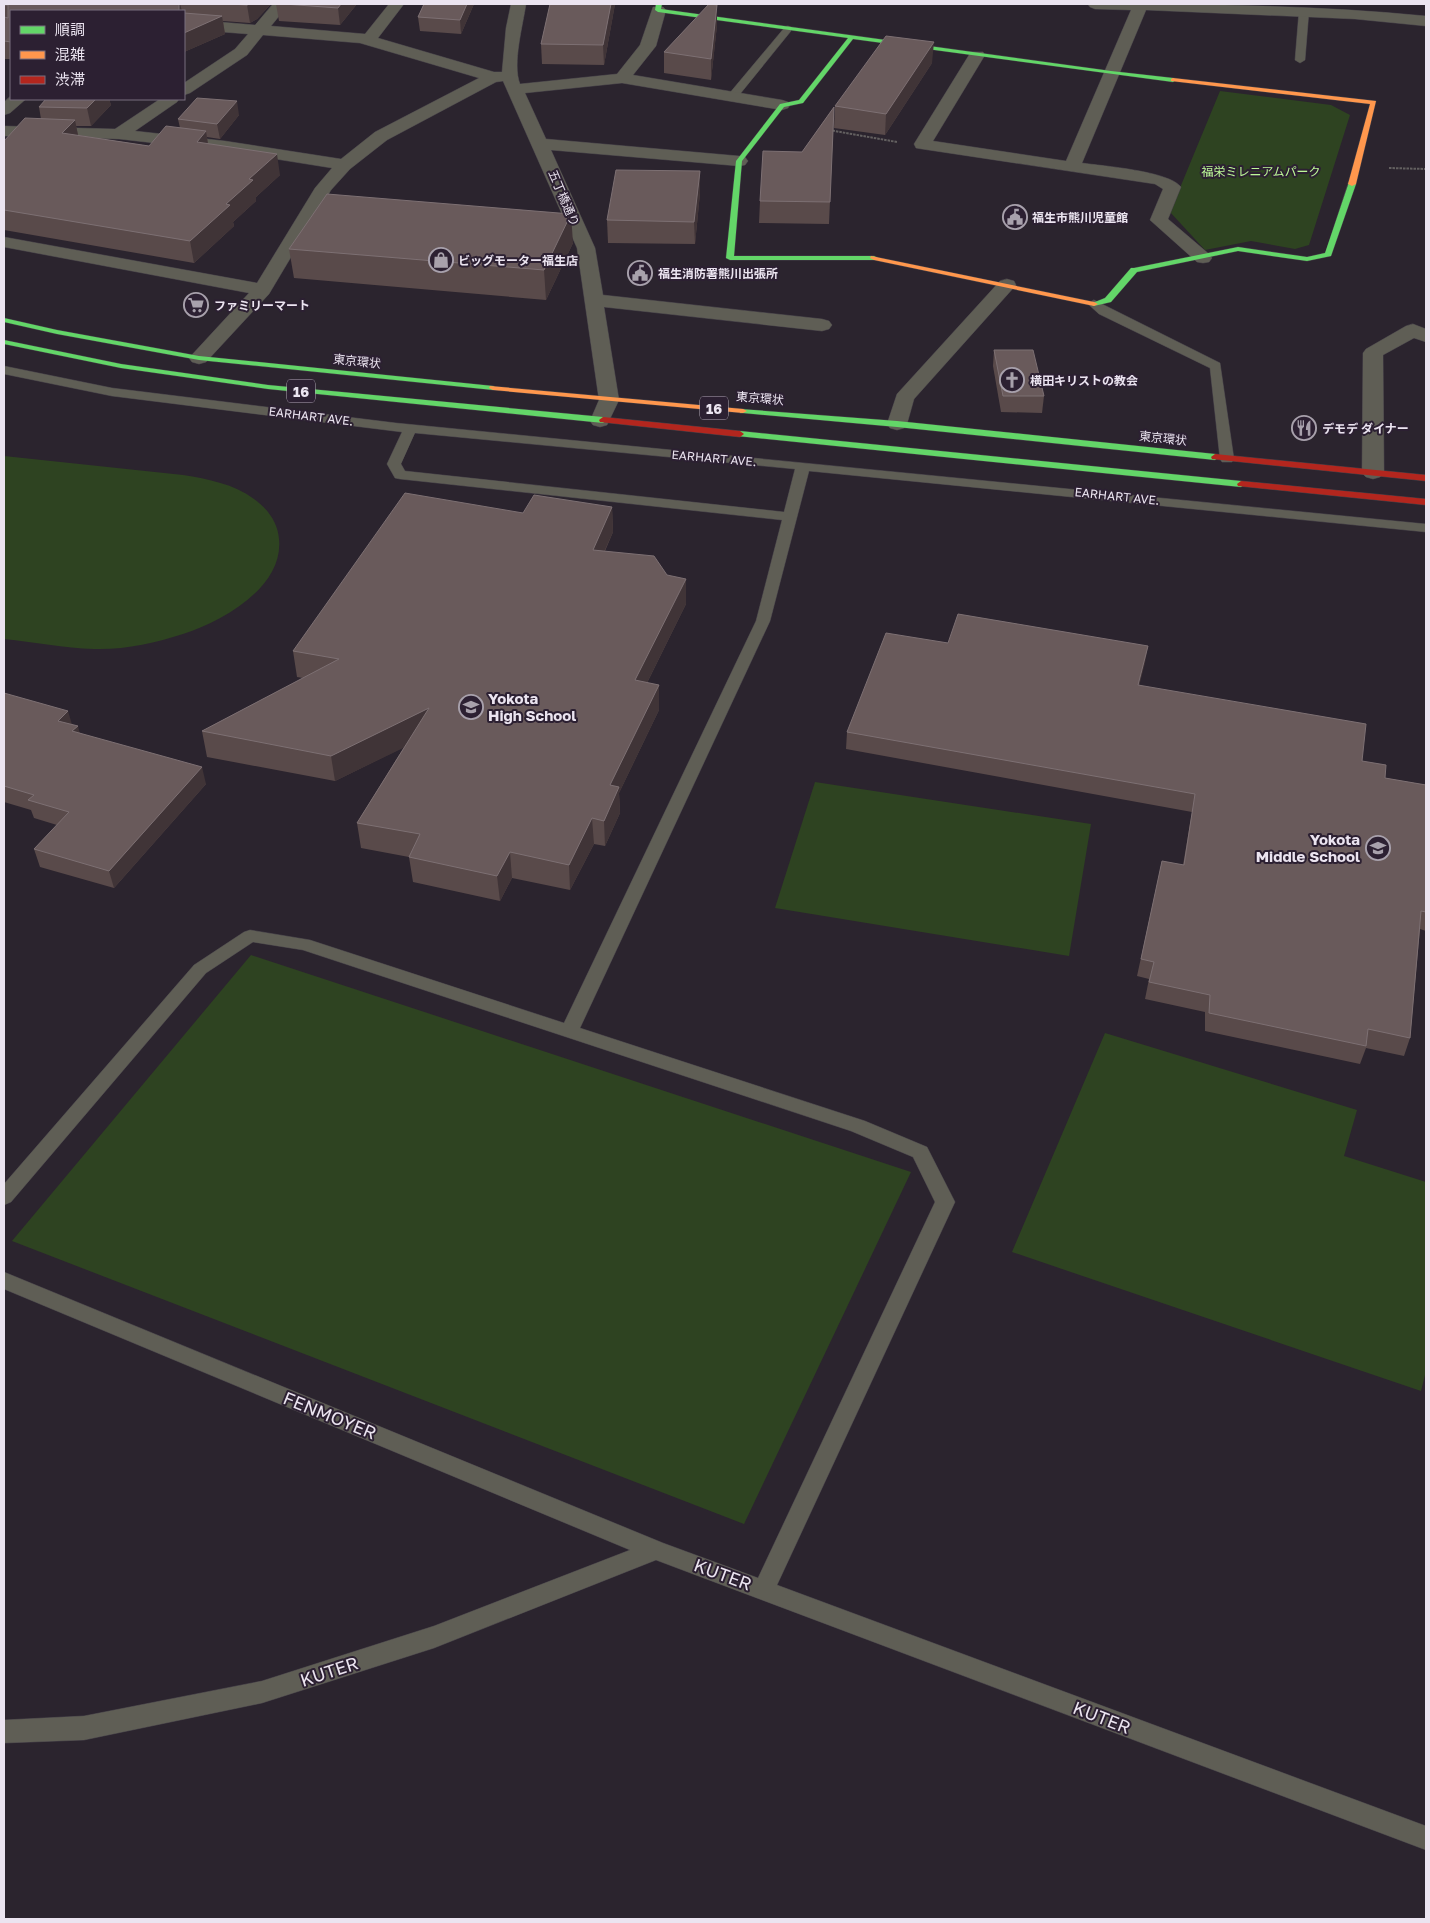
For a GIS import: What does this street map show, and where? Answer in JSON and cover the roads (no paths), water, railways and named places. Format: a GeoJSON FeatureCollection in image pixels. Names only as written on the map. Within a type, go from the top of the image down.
{"type":"FeatureCollection","features":[{"type":"Feature","properties":{"kind":"main road"},"geometry":{"type":"LineString","coordinates":[[658,7],[788,29],[1111,73],[1374,102],[1358,167],[1328,254],[1307,259],[1238,249],[1203,258],[1134,270],[1108,300],[1094,304],[871,258],[730,258],[739,161],[782,106],[801,102],[852,38]]}},
{"type":"Feature","properties":{"kind":"main road","name":"東京環状"},"geometry":{"type":"LineString","coordinates":[[4,320],[199,358],[609,400],[897,424],[1426,478]]}},
{"type":"Feature","properties":{"kind":"main road","name":"16"},"geometry":{"type":"LineString","coordinates":[[4,342],[121,366],[258,386],[1426,502]]}},
{"type":"Feature","properties":{"kind":"street"},"geometry":{"type":"LineString","coordinates":[[185,89],[241,52],[281,4]]}},
{"type":"Feature","properties":{"kind":"street"},"geometry":{"type":"LineString","coordinates":[[368,40],[396,4]]}},
{"type":"Feature","properties":{"kind":"street"},"geometry":{"type":"LineString","coordinates":[[506,80],[519,4]]}},
{"type":"Feature","properties":{"kind":"street"},"geometry":{"type":"LineString","coordinates":[[1095,4],[1304,11],[1426,21]]}},
{"type":"Feature","properties":{"kind":"street"},"geometry":{"type":"LineString","coordinates":[[1072,166],[1141,5]]}},
{"type":"Feature","properties":{"kind":"street"},"geometry":{"type":"LineString","coordinates":[[622,78],[648,46],[658,7]]}},
{"type":"Feature","properties":{"kind":"street"},"geometry":{"type":"LineString","coordinates":[[185,24],[361,38],[506,80],[622,78],[782,106]]}},
{"type":"Feature","properties":{"kind":"street"},"geometry":{"type":"LineString","coordinates":[[978,55],[922,144],[1160,180],[1172,187],[1159,220],[1203,258]]}},
{"type":"Feature","properties":{"kind":"street"},"geometry":{"type":"LineString","coordinates":[[199,358],[262,290],[324,188],[344,165],[381,136],[506,80]]}},
{"type":"Feature","properties":{"kind":"street","name":"五丁橋通り"},"geometry":{"type":"LineString","coordinates":[[506,80],[541,144],[586,248],[609,400]]}},
{"type":"Feature","properties":{"kind":"street"},"geometry":{"type":"LineString","coordinates":[[4,110],[17,100]]}},
{"type":"Feature","properties":{"kind":"street"},"geometry":{"type":"LineString","coordinates":[[119,134],[170,100]]}},
{"type":"Feature","properties":{"kind":"street"},"geometry":{"type":"LineString","coordinates":[[4,130],[119,134],[225,146],[344,165]]}},
{"type":"Feature","properties":{"kind":"street"},"geometry":{"type":"LineString","coordinates":[[541,144],[739,161]]}},
{"type":"Feature","properties":{"kind":"street"},"geometry":{"type":"LineString","coordinates":[[4,242],[262,290]]}},
{"type":"Feature","properties":{"kind":"street"},"geometry":{"type":"LineString","coordinates":[[897,424],[904,398],[1007,285]]}},
{"type":"Feature","properties":{"kind":"street"},"geometry":{"type":"LineString","coordinates":[[594,300],[822,326]]}},
{"type":"Feature","properties":{"kind":"street"},"geometry":{"type":"LineString","coordinates":[[1373,473],[1373,353],[1413,330],[1426,336]]}},
{"type":"Feature","properties":{"kind":"street"},"geometry":{"type":"LineString","coordinates":[[600,421],[609,400]]}},
{"type":"Feature","properties":{"kind":"lane"},"geometry":{"type":"LineString","coordinates":[[1300,60],[1304,11]]}},
{"type":"Feature","properties":{"kind":"lane"},"geometry":{"type":"LineString","coordinates":[[732,97],[788,29]]}},
{"type":"Feature","properties":{"kind":"lane"},"geometry":{"type":"LineString","coordinates":[[1094,304],[1103,311],[1216,366],[1227,459]]}},
{"type":"Feature","properties":{"kind":"lane","name":"EARHART AVE."},"geometry":{"type":"LineString","coordinates":[[4,370],[112,392],[410,429],[1115,496],[1426,528]]}},
{"type":"Feature","properties":{"kind":"lane"},"geometry":{"type":"LineString","coordinates":[[410,429],[394,464],[400,475],[790,518]]}},
{"type":"Feature","properties":{"kind":"lane"},"geometry":{"type":"LineString","coordinates":[[569,1032],[763,621],[803,466]]}},
{"type":"Feature","properties":{"kind":"lane"},"geometry":{"type":"LineString","coordinates":[[4,1197],[200,969],[250,936],[304,944],[858,1126],[920,1152],[945,1202],[764,1589]]}},
{"type":"Feature","properties":{"kind":"lane","name":"FENMOYER"},"geometry":{"type":"LineString","coordinates":[[4,1280],[656,1550]]}},
{"type":"Feature","properties":{"kind":"lane","name":"KUTER"},"geometry":{"type":"LineString","coordinates":[[4,1732],[84,1728],[262,1692],[434,1637],[656,1550],[1426,1838]]}},
{"type":"Feature","properties":{"kind":"place","name":"福生市熊川児童館"},"geometry":{"type":"Point","coordinates":[1015,217]}},
{"type":"Feature","properties":{"kind":"place","name":"ビッグモーター福生店"},"geometry":{"type":"Point","coordinates":[441,260]}},
{"type":"Feature","properties":{"kind":"place","name":"福生消防署熊川出張所"},"geometry":{"type":"Point","coordinates":[640,273]}},
{"type":"Feature","properties":{"kind":"place","name":"ファミリーマート"},"geometry":{"type":"Point","coordinates":[196,305]}},
{"type":"Feature","properties":{"kind":"place","name":"横田キリストの教会"},"geometry":{"type":"Point","coordinates":[1012,380]}},
{"type":"Feature","properties":{"kind":"place","name":"デモデ ダイナー"},"geometry":{"type":"Point","coordinates":[1304,428]}},
{"type":"Feature","properties":{"kind":"place","name":"Yokota High School"},"geometry":{"type":"Point","coordinates":[471,707]}},
{"type":"Feature","properties":{"kind":"place","name":"Yokota Middle School"},"geometry":{"type":"Point","coordinates":[1378,848]}},
{"type":"Feature","properties":{"kind":"park label","name":"福栄ミレニアムパーク"},"geometry":{"type":"Point","coordinates":[1261,171]}}]}
